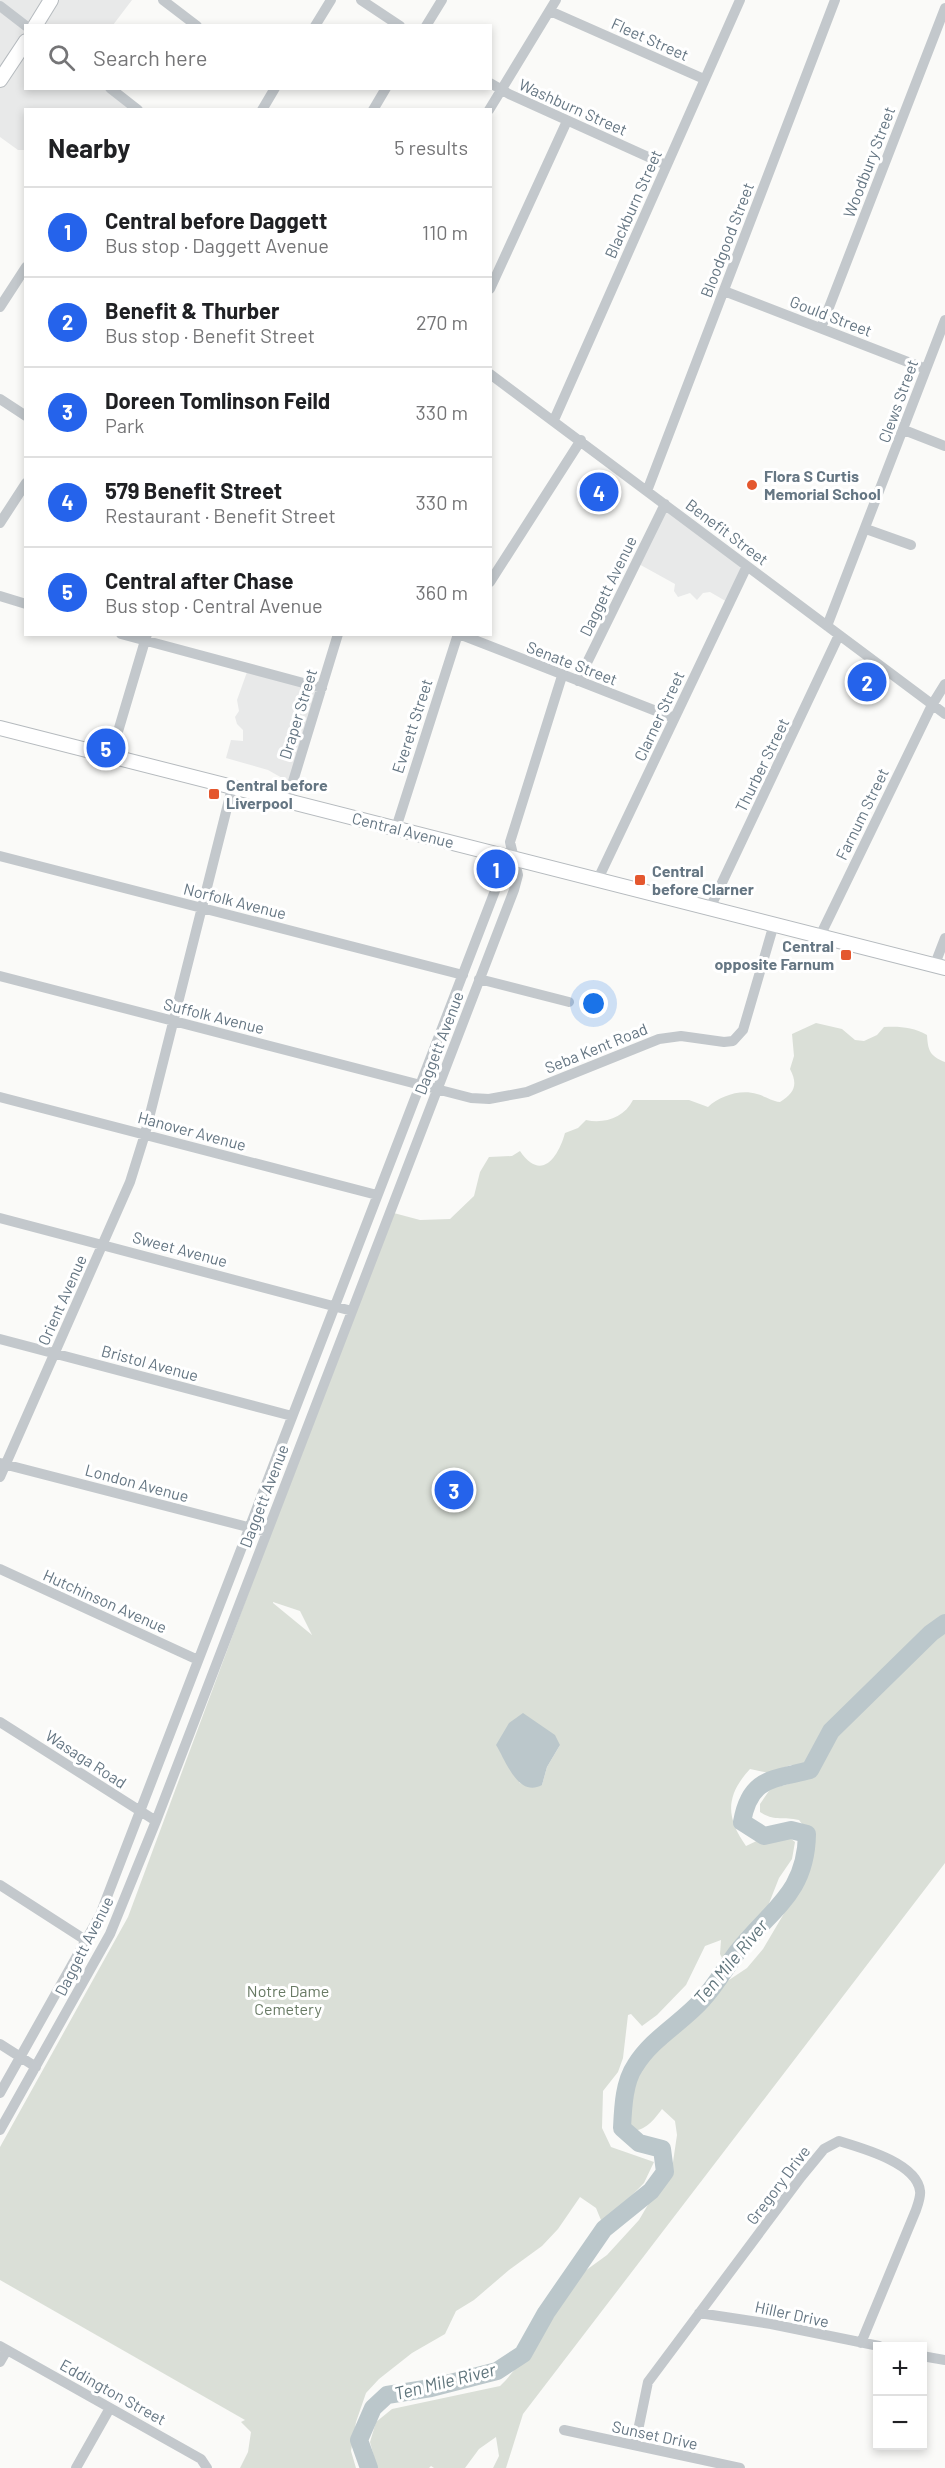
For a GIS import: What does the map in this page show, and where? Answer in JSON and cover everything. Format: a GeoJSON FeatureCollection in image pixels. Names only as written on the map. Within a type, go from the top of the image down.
{"type":"FeatureCollection","features":[{"type":"Feature","properties":{"kind":"main road"},"geometry":{"type":"LineString","coordinates":[[36,24],[51,0]]}},
{"type":"Feature","properties":{"kind":"main road"},"geometry":{"type":"LineString","coordinates":[[0,80],[24,44]]}},
{"type":"Feature","properties":{"kind":"main road","name":"Central Avenue"},"geometry":{"type":"LineString","coordinates":[[0,728],[940,966]]}},
{"type":"Feature","properties":{"kind":"street"},"geometry":{"type":"LineString","coordinates":[[163,0],[194,24]]}},
{"type":"Feature","properties":{"kind":"street"},"geometry":{"type":"LineString","coordinates":[[316,24],[331,0]]}},
{"type":"Feature","properties":{"kind":"street"},"geometry":{"type":"LineString","coordinates":[[361,0],[397,24]]}},
{"type":"Feature","properties":{"kind":"street"},"geometry":{"type":"LineString","coordinates":[[427,24],[442,0]]}},
{"type":"Feature","properties":{"kind":"street"},"geometry":{"type":"LineString","coordinates":[[490,108],[556,0]]}},
{"type":"Feature","properties":{"kind":"street","name":"Blackburn Street"},"geometry":{"type":"LineString","coordinates":[[554,420],[740,0]]}},
{"type":"Feature","properties":{"kind":"street","name":"Bloodgood Street"},"geometry":{"type":"LineString","coordinates":[[647,491],[835,0]]}},
{"type":"Feature","properties":{"kind":"street"},"geometry":{"type":"LineString","coordinates":[[0,6],[24,24]]}},
{"type":"Feature","properties":{"kind":"street","name":"Woodbury Street"},"geometry":{"type":"LineString","coordinates":[[821,328],[945,8]]}},
{"type":"Feature","properties":{"kind":"street","name":"Fleet Street"},"geometry":{"type":"LineString","coordinates":[[550,11],[704,80]]}},
{"type":"Feature","properties":{"kind":"street","name":"Washburn Street"},"geometry":{"type":"LineString","coordinates":[[492,84],[666,165]]}},
{"type":"Feature","properties":{"kind":"street"},"geometry":{"type":"LineString","coordinates":[[112,90],[130,107]]}},
{"type":"Feature","properties":{"kind":"street"},"geometry":{"type":"LineString","coordinates":[[263,108],[274,90]]}},
{"type":"Feature","properties":{"kind":"street"},"geometry":{"type":"LineString","coordinates":[[374,108],[385,90]]}},
{"type":"Feature","properties":{"kind":"street"},"geometry":{"type":"LineString","coordinates":[[492,285],[567,121]]}},
{"type":"Feature","properties":{"kind":"street"},"geometry":{"type":"LineString","coordinates":[[0,307],[24,270]]}},
{"type":"Feature","properties":{"kind":"street","name":"Gould Street"},"geometry":{"type":"LineString","coordinates":[[724,291],[926,369]]}},
{"type":"Feature","properties":{"kind":"street","name":"Clews Street"},"geometry":{"type":"LineString","coordinates":[[827,626],[945,320]]}},
{"type":"Feature","properties":{"kind":"street","name":"Benefit Street"},"geometry":{"type":"LineString","coordinates":[[492,375],[945,714]]}},
{"type":"Feature","properties":{"kind":"street"},"geometry":{"type":"LineString","coordinates":[[0,399],[24,415]]}},
{"type":"Feature","properties":{"kind":"street"},"geometry":{"type":"LineString","coordinates":[[904,430],[945,446]]}},
{"type":"Feature","properties":{"kind":"street"},"geometry":{"type":"LineString","coordinates":[[492,579],[580,440]]}},
{"type":"Feature","properties":{"kind":"street"},"geometry":{"type":"LineString","coordinates":[[0,523],[24,486]]}},
{"type":"Feature","properties":{"kind":"street","name":"Daggett Avenue"},"geometry":{"type":"LineString","coordinates":[[578,681],[665,504]]}},
{"type":"Feature","properties":{"kind":"street"},"geometry":{"type":"LineString","coordinates":[[866,529],[911,545]]}},
{"type":"Feature","properties":{"kind":"street","name":"Clarner Street"},"geometry":{"type":"LineString","coordinates":[[598,879],[747,566]]}},
{"type":"Feature","properties":{"kind":"street"},"geometry":{"type":"LineString","coordinates":[[0,596],[24,603]]}},
{"type":"Feature","properties":{"kind":"street","name":"Thurber Street"},"geometry":{"type":"LineString","coordinates":[[710,908],[839,635]]}},
{"type":"Feature","properties":{"kind":"street","name":"Draper Street"},"geometry":{"type":"LineString","coordinates":[[287,801],[337,636]]}},
{"type":"Feature","properties":{"kind":"street","name":"Everett Street"},"geometry":{"type":"LineString","coordinates":[[396,828],[457,636]]}},
{"type":"Feature","properties":{"kind":"street","name":"Senate Street"},"geometry":{"type":"LineString","coordinates":[[463,636],[674,718]]}},
{"type":"Feature","properties":{"kind":"street"},"geometry":{"type":"LineString","coordinates":[[111,755],[146,638],[322,688]]}},
{"type":"Feature","properties":{"kind":"street","name":"Daggett Avenue"},"geometry":{"type":"LineString","coordinates":[[0,2130],[110,1934],[156,1821],[517,882],[518,875],[512,859],[510,842],[562,676]]}},
{"type":"Feature","properties":{"kind":"street","name":"Farnum Street"},"geometry":{"type":"LineString","coordinates":[[819,936],[932,705],[945,684]]}},
{"type":"Feature","properties":{"kind":"street","name":"Orient Avenue"},"geometry":{"type":"LineString","coordinates":[[0,1477],[3,1464],[55,1353],[130,1182],[145,1134],[232,788]]}},
{"type":"Feature","properties":{"kind":"street","name":"Norfolk Avenue"},"geometry":{"type":"LineString","coordinates":[[0,856],[463,975]]}},
{"type":"Feature","properties":{"kind":"street","name":"Daggett Avenue"},"geometry":{"type":"LineString","coordinates":[[0,2093],[100,1916],[498,883],[512,859]]}},
{"type":"Feature","properties":{"kind":"street","name":"Seba Kent Road"},"geometry":{"type":"LineString","coordinates":[[420,1084],[471,1098],[489,1099],[512,1096],[598,1065],[659,1039],[681,1036],[724,1042],[733,1041],[743,1030],[774,924]]}},
{"type":"Feature","properties":{"kind":"street"},"geometry":{"type":"LineString","coordinates":[[940,966],[945,938]]}},
{"type":"Feature","properties":{"kind":"street","name":"Suffolk Avenue"},"geometry":{"type":"LineString","coordinates":[[0,976],[420,1084]]}},
{"type":"Feature","properties":{"kind":"street"},"geometry":{"type":"LineString","coordinates":[[479,979],[568,1002]]}},
{"type":"Feature","properties":{"kind":"street","name":"Hanover Avenue"},"geometry":{"type":"LineString","coordinates":[[0,1096],[377,1194]]}},
{"type":"Feature","properties":{"kind":"street","name":"Sweet Avenue"},"geometry":{"type":"LineString","coordinates":[[0,1218],[352,1311]]}},
{"type":"Feature","properties":{"kind":"street","name":"Bristol Avenue"},"geometry":{"type":"LineString","coordinates":[[0,1339],[292,1416]]}},
{"type":"Feature","properties":{"kind":"street","name":"London Avenue"},"geometry":{"type":"LineString","coordinates":[[3,1464],[267,1532]]}},
{"type":"Feature","properties":{"kind":"street","name":"Hutchinson Avenue"},"geometry":{"type":"LineString","coordinates":[[0,1569],[198,1660]]}},
{"type":"Feature","properties":{"kind":"street","name":"Wasaga Road"},"geometry":{"type":"LineString","coordinates":[[0,1722],[156,1821]]}},
{"type":"Feature","properties":{"kind":"street"},"geometry":{"type":"LineString","coordinates":[[0,1885],[87,1941]]}},
{"type":"Feature","properties":{"kind":"street"},"geometry":{"type":"LineString","coordinates":[[0,2044],[36,2067]]}},
{"type":"Feature","properties":{"kind":"street","name":"Gregory Drive"},"geometry":{"type":"LineString","coordinates":[[635,2445],[648,2382],[807,2170],[824,2149],[839,2141],[896,2163],[914,2174],[920,2191],[916,2210],[861,2343]]}},
{"type":"Feature","properties":{"kind":"street","name":"Hiller Drive"},"geometry":{"type":"LineString","coordinates":[[699,2313],[771,2324],[873,2345]]}},
{"type":"Feature","properties":{"kind":"street"},"geometry":{"type":"LineString","coordinates":[[0,2362],[3,2348]]}},
{"type":"Feature","properties":{"kind":"street","name":"Eddington Street"},"geometry":{"type":"LineString","coordinates":[[3,2348],[201,2459],[207,2468]]}},
{"type":"Feature","properties":{"kind":"street"},"geometry":{"type":"LineString","coordinates":[[927,2357],[945,2360]]}},
{"type":"Feature","properties":{"kind":"street"},"geometry":{"type":"LineString","coordinates":[[76,2468],[110,2408]]}},
{"type":"Feature","properties":{"kind":"street","name":"Sunset Drive"},"geometry":{"type":"LineString","coordinates":[[564,2430],[740,2468]]}},
{"type":"Feature","properties":{"kind":"shaded area"},"geometry":{"type":"Polygon","coordinates":[[[0,0],[132,0],[114,24],[24,24],[24,90],[107,90],[128,105],[128,108],[24,108],[24,150],[18,150],[0,137],[0,0]]]}},
{"type":"Feature","properties":{"kind":"shaded area"},"geometry":{"type":"Polygon","coordinates":[[[664,507],[745,566],[729,603],[710,592],[703,593],[697,600],[690,593],[678,597],[674,591],[675,584],[637,563],[664,507]]]}},
{"type":"Feature","properties":{"kind":"shaded area"},"geometry":{"type":"Polygon","coordinates":[[[247,672],[319,690],[291,783],[268,770],[226,758],[231,740],[243,741],[243,730],[237,724],[235,717],[239,711],[237,700],[247,672]]]}},
{"type":"Feature","properties":{"kind":"shaded area"},"geometry":{"type":"Polygon","coordinates":[[[523,1713],[555,1735],[560,1745],[547,1767],[542,1785],[534,1788],[526,1786],[514,1776],[496,1745],[509,1723],[523,1713]]]}},
{"type":"Feature","properties":{"kind":"green space","name":"Notre Dame Cemetery"},"geometry":{"type":"Polygon","coordinates":[[[816,1023],[842,1029],[855,1040],[864,1041],[877,1035],[884,1027],[906,1028],[927,1035],[931,1052],[936,1058],[945,1062],[945,1863],[523,2414],[506,2468],[493,2468],[499,2456],[496,2437],[479,2449],[465,2468],[434,2468],[431,2466],[429,2468],[377,2468],[370,2442],[376,2422],[392,2409],[500,2386],[537,2343],[574,2279],[607,2255],[639,2220],[673,2162],[677,2135],[675,2121],[662,2109],[644,2128],[628,2131],[622,2114],[626,2093],[637,2073],[697,2009],[726,1982],[747,1968],[763,1949],[789,1905],[790,1887],[811,1849],[811,1836],[799,1820],[775,1818],[760,1812],[760,1804],[771,1788],[794,1781],[802,1770],[791,1765],[769,1773],[750,1769],[736,1788],[732,1798],[732,1816],[739,1836],[746,1846],[780,1830],[795,1842],[792,1859],[779,1878],[766,1911],[736,1955],[722,1958],[721,1940],[705,1946],[686,1985],[657,2015],[642,2026],[631,2014],[628,2015],[623,2058],[618,2072],[603,2091],[602,2128],[611,2147],[654,2162],[644,2183],[603,2225],[596,2208],[580,2197],[558,2229],[542,2246],[474,2300],[456,2311],[445,2334],[412,2353],[379,2379],[366,2393],[356,2422],[351,2451],[356,2468],[240,2468],[248,2452],[251,2432],[241,2422],[245,2420],[0,2280],[0,2147],[128,1917],[390,1212],[420,1220],[450,1219],[474,1196],[480,1172],[489,1157],[512,1156],[520,1151],[535,1165],[542,1166],[548,1163],[558,1151],[565,1133],[578,1128],[586,1120],[600,1121],[613,1118],[624,1111],[633,1100],[689,1100],[708,1107],[724,1097],[744,1092],[780,1102],[794,1088],[794,1079],[790,1069],[794,1056],[792,1034],[816,1023]],[[273,1603],[312,1635],[300,1611],[273,1603]],[[560,1745],[519,1783],[542,1785],[547,1767],[560,1745]]]}},
{"type":"Feature","properties":{"kind":"waterway","name":"Ten Mile River"},"geometry":{"type":"LineString","coordinates":[[369,2468],[359,2440],[373,2408],[387,2395],[431,2388],[497,2371],[523,2354],[546,2313],[604,2229],[651,2191],[665,2172],[662,2149],[639,2143],[622,2128],[625,2096],[631,2072],[650,2047],[703,1999],[750,1936],[784,1899],[800,1872],[805,1855],[807,1834],[791,1830],[764,1836],[742,1822],[751,1796],[757,1788],[774,1779],[810,1770],[831,1731],[931,1633],[945,1623]]}},
{"type":"Feature","properties":{"kind":"place","name":"Flora S Curtis Memorial School"},"geometry":{"type":"Point","coordinates":[752,485]}},
{"type":"Feature","properties":{"kind":"place","name":"579 Benefit Street"},"geometry":{"type":"Point","coordinates":[599,492]}},
{"type":"Feature","properties":{"kind":"place","name":"Benefit & Thurber"},"geometry":{"type":"Point","coordinates":[867,682]}},
{"type":"Feature","properties":{"kind":"place","name":"Central after Chase"},"geometry":{"type":"Point","coordinates":[106,748]}},
{"type":"Feature","properties":{"kind":"place","name":"Central before Liverpool"},"geometry":{"type":"Point","coordinates":[214,794]}},
{"type":"Feature","properties":{"kind":"place","name":"Central before Daggett"},"geometry":{"type":"Point","coordinates":[496,869]}},
{"type":"Feature","properties":{"kind":"place","name":"Central before Clarner"},"geometry":{"type":"Point","coordinates":[640,880]}},
{"type":"Feature","properties":{"kind":"place","name":"Central opposite Farnum"},"geometry":{"type":"Point","coordinates":[846,955]}},
{"type":"Feature","properties":{"kind":"place","name":"Doreen Tomlinson Feild"},"geometry":{"type":"Point","coordinates":[454,1490]}}]}
